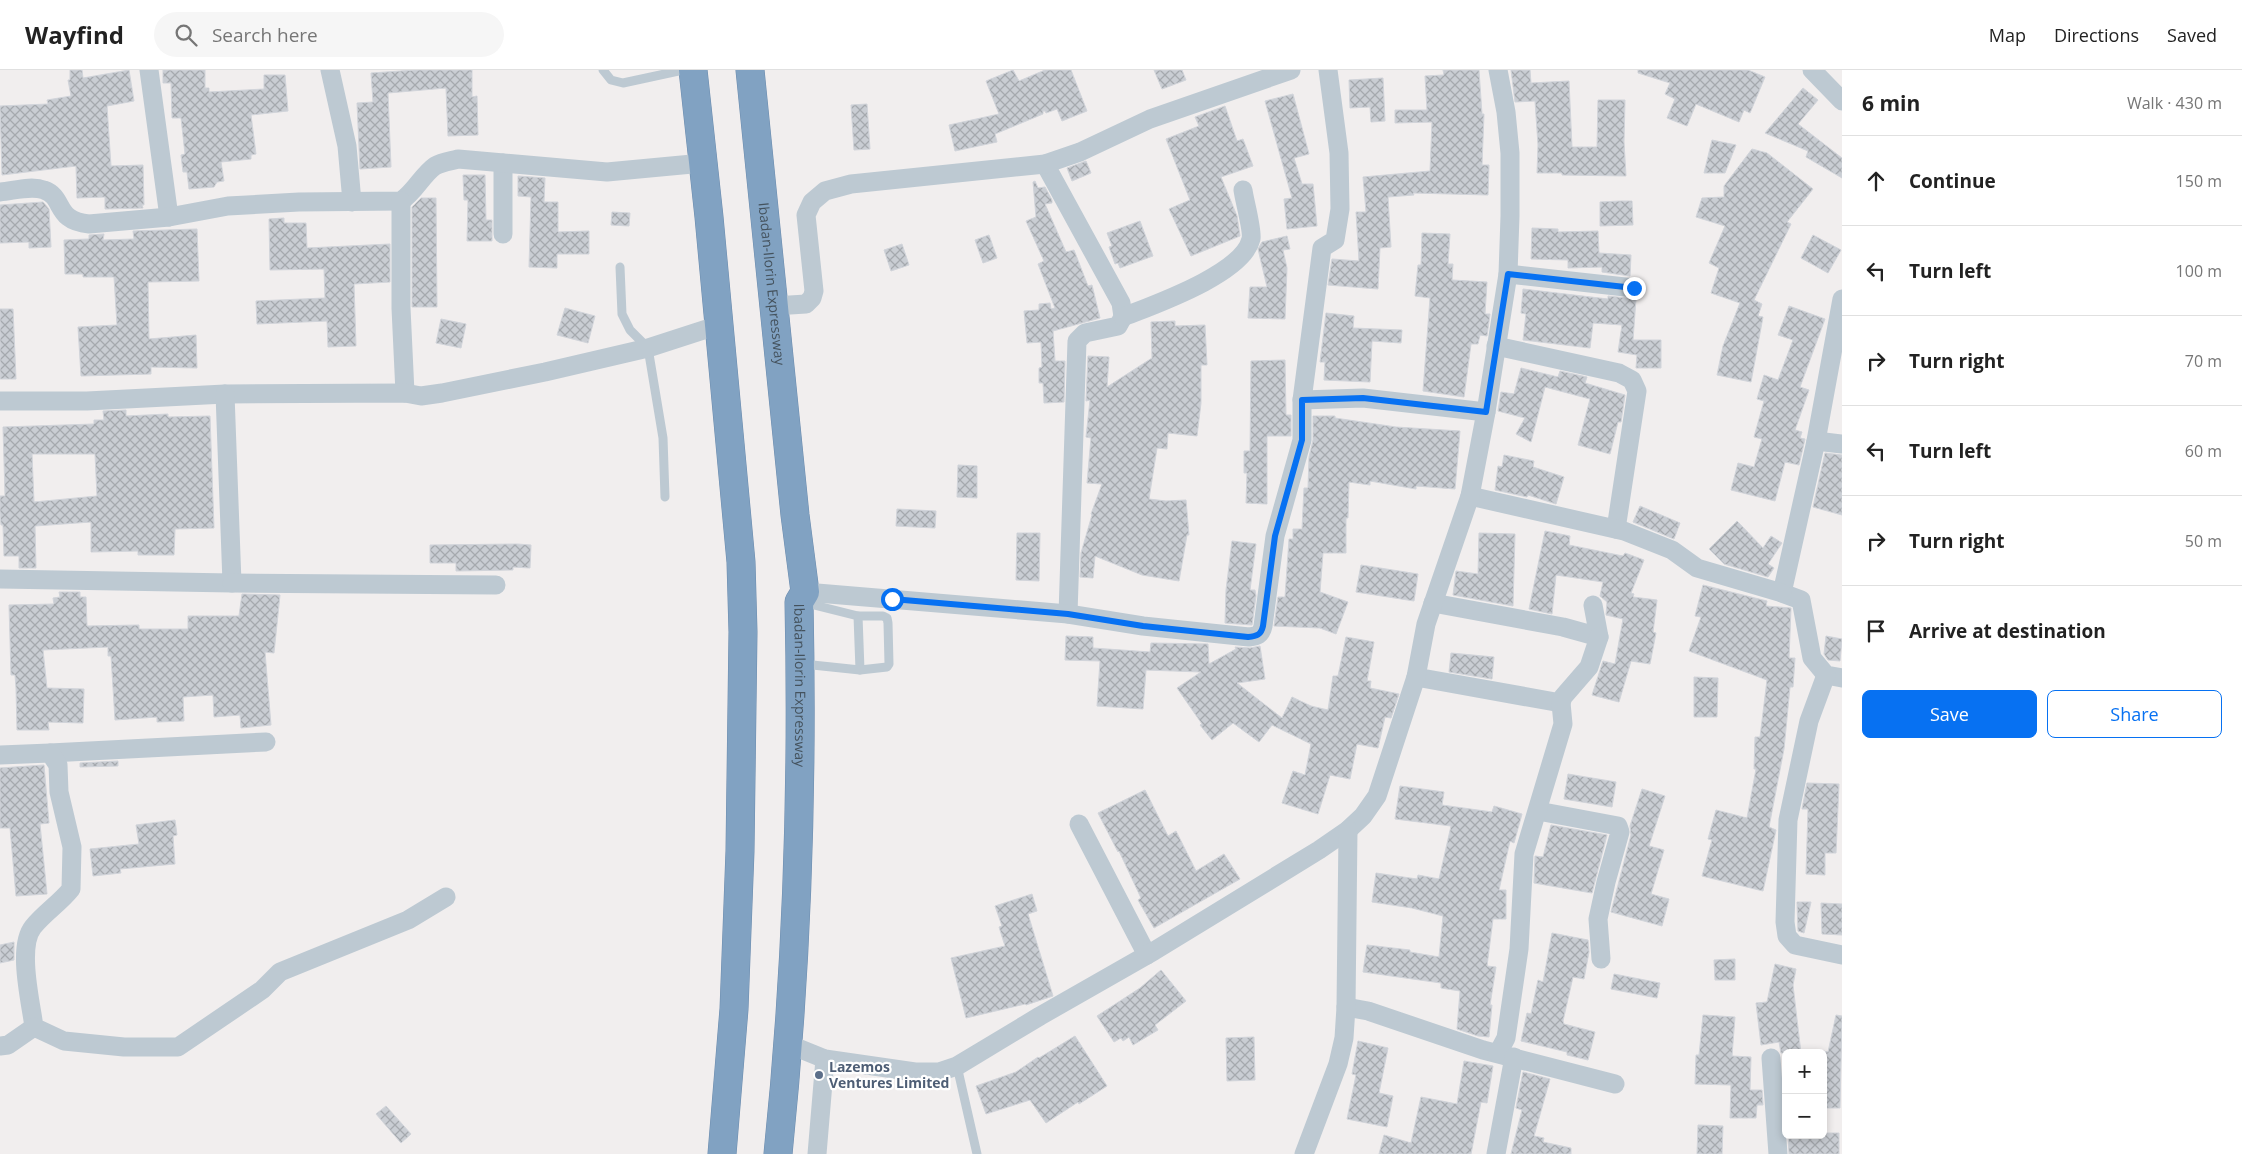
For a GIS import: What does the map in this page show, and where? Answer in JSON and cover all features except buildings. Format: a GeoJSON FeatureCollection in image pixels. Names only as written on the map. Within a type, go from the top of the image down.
{"type":"FeatureCollection","features":[{"type":"Feature","properties":{"kind":"highway"},"geometry":{"type":"LineString","coordinates":[[693,70],[741,562],[742,766],[734,1009],[722,1154]]}},
{"type":"Feature","properties":{"kind":"highway","name":"Ibadan-Ilorin Expressway"},"geometry":{"type":"LineString","coordinates":[[750,70],[802,597],[799,825],[788,1044],[778,1154]]}},
{"type":"Feature","properties":{"kind":"street"},"geometry":{"type":"LineString","coordinates":[[149,70],[169,217]]}},
{"type":"Feature","properties":{"kind":"street"},"geometry":{"type":"LineString","coordinates":[[330,70],[347,146],[352,202]]}},
{"type":"Feature","properties":{"kind":"street"},"geometry":{"type":"LineString","coordinates":[[774,306],[806,304],[812,298],[814,291],[806,215],[812,202],[825,191],[851,184],[1045,164],[1080,152],[1150,119],[1246,78],[1291,70]]}},
{"type":"Feature","properties":{"kind":"street"},"geometry":{"type":"LineString","coordinates":[[802,597],[1068,614],[1143,626],[1248,637],[1257,636],[1261,632],[1275,536],[1302,440],[1302,400],[1322,248],[1335,240],[1340,209],[1339,153],[1328,70]]}},
{"type":"Feature","properties":{"kind":"street"},"geometry":{"type":"LineString","coordinates":[[788,1044],[825,1059],[916,1072],[939,1072],[958,1066],[1040,1016],[1147,955],[1348,830],[1363,816],[1377,796],[1416,677],[1426,624],[1470,496],[1486,412],[1508,274],[1510,153],[1506,112],[1498,70]]}},
{"type":"Feature","properties":{"kind":"street"},"geometry":{"type":"LineString","coordinates":[[1812,70],[1842,101]]}},
{"type":"Feature","properties":{"kind":"street"},"geometry":{"type":"LineString","coordinates":[[0,192],[42,189],[51,193],[68,219],[89,224],[169,217],[228,206],[299,202],[401,201],[410,195],[434,166],[458,159],[608,172],[703,163]]}},
{"type":"Feature","properties":{"kind":"street"},"geometry":{"type":"LineString","coordinates":[[503,164],[504,234]]}},
{"type":"Feature","properties":{"kind":"street"},"geometry":{"type":"LineString","coordinates":[[1045,164],[1121,303],[1123,317],[1118,326],[1085,333],[1077,341],[1068,614]]}},
{"type":"Feature","properties":{"kind":"street"},"geometry":{"type":"LineString","coordinates":[[1123,317],[1193,289],[1229,265],[1245,250],[1252,238],[1243,190]]}},
{"type":"Feature","properties":{"kind":"street"},"geometry":{"type":"LineString","coordinates":[[401,201],[401,308],[405,393]]}},
{"type":"Feature","properties":{"kind":"street"},"geometry":{"type":"LineString","coordinates":[[1508,274],[1634,288]]}},
{"type":"Feature","properties":{"kind":"street"},"geometry":{"type":"LineString","coordinates":[[1782,593],[1816,441],[1842,299]]}},
{"type":"Feature","properties":{"kind":"street"},"geometry":{"type":"LineString","coordinates":[[0,401],[87,401],[225,394],[405,393],[422,396],[648,348],[719,325]]}},
{"type":"Feature","properties":{"kind":"street"},"geometry":{"type":"LineString","coordinates":[[1496,346],[1618,373],[1632,380],[1637,391],[1616,529]]}},
{"type":"Feature","properties":{"kind":"street"},"geometry":{"type":"LineString","coordinates":[[225,394],[232,583]]}},
{"type":"Feature","properties":{"kind":"street"},"geometry":{"type":"LineString","coordinates":[[1302,400],[1363,398],[1486,412]]}},
{"type":"Feature","properties":{"kind":"street"},"geometry":{"type":"LineString","coordinates":[[1816,441],[1842,444]]}},
{"type":"Feature","properties":{"kind":"street"},"geometry":{"type":"LineString","coordinates":[[1470,496],[1616,529],[1672,550],[1697,568],[1801,600],[1812,658],[1834,677],[1809,721],[1788,820],[1785,922],[1787,936],[1795,944],[1842,955]]}},
{"type":"Feature","properties":{"kind":"street"},"geometry":{"type":"LineString","coordinates":[[0,579],[496,585]]}},
{"type":"Feature","properties":{"kind":"street"},"geometry":{"type":"LineString","coordinates":[[1433,603],[1563,627],[1599,637]]}},
{"type":"Feature","properties":{"kind":"street"},"geometry":{"type":"LineString","coordinates":[[1496,1154],[1506,1038],[1519,949],[1524,854],[1563,724],[1561,703],[1571,687],[1589,667],[1599,637],[1593,605]]}},
{"type":"Feature","properties":{"kind":"street"},"geometry":{"type":"LineString","coordinates":[[1416,677],[1561,703]]}},
{"type":"Feature","properties":{"kind":"street"},"geometry":{"type":"LineString","coordinates":[[0,755],[266,742]]}},
{"type":"Feature","properties":{"kind":"street"},"geometry":{"type":"LineString","coordinates":[[34,1027],[25,956],[26,939],[32,928],[72,889],[72,847],[59,792],[58,765],[50,753]]}},
{"type":"Feature","properties":{"kind":"street"},"geometry":{"type":"LineString","coordinates":[[1538,811],[1618,826],[1620,832],[1598,919],[1601,959]]}},
{"type":"Feature","properties":{"kind":"street"},"geometry":{"type":"LineString","coordinates":[[1079,824],[1147,955]]}},
{"type":"Feature","properties":{"kind":"street"},"geometry":{"type":"LineString","coordinates":[[1304,1154],[1338,1064],[1344,1038],[1348,830]]}},
{"type":"Feature","properties":{"kind":"street"},"geometry":{"type":"LineString","coordinates":[[34,1027],[64,1042],[124,1047],[178,1047],[262,990],[280,972],[408,920],[446,897]]}},
{"type":"Feature","properties":{"kind":"street"},"geometry":{"type":"LineString","coordinates":[[1346,1007],[1368,1010],[1422,1030],[1615,1084]]}},
{"type":"Feature","properties":{"kind":"street"},"geometry":{"type":"LineString","coordinates":[[0,1046],[8,1045],[34,1027]]}},
{"type":"Feature","properties":{"kind":"street"},"geometry":{"type":"LineString","coordinates":[[1771,1058],[1778,1154]]}},
{"type":"Feature","properties":{"kind":"street"},"geometry":{"type":"LineString","coordinates":[[816,1154],[825,1059]]}},
{"type":"Feature","properties":{"kind":"lane"},"geometry":{"type":"LineString","coordinates":[[604,70],[611,80],[623,83],[683,70]]}},
{"type":"Feature","properties":{"kind":"lane"},"geometry":{"type":"LineString","coordinates":[[620,267],[622,314],[630,330],[648,348],[663,438],[665,498]]}},
{"type":"Feature","properties":{"kind":"lane"},"geometry":{"type":"LineString","coordinates":[[800,664],[860,670],[887,667],[887,618],[883,616],[858,616],[802,597]]}},
{"type":"Feature","properties":{"kind":"lane"},"geometry":{"type":"LineString","coordinates":[[858,616],[860,670]]}},
{"type":"Feature","properties":{"kind":"lane"},"geometry":{"type":"LineString","coordinates":[[958,1066],[977,1154]]}},
{"type":"Feature","properties":{"kind":"place","name":"Lazemos Ventures Limited"},"geometry":{"type":"Point","coordinates":[819,1075]}},
{"type":"Feature","properties":{"kind":"route"},"geometry":{"type":"LineString","coordinates":[[892,599],[1068,614],[1143,626],[1248,637],[1257,636],[1263,626],[1275,536],[1302,440],[1302,400],[1363,398],[1486,412],[1508,274],[1634,288]]}}]}
